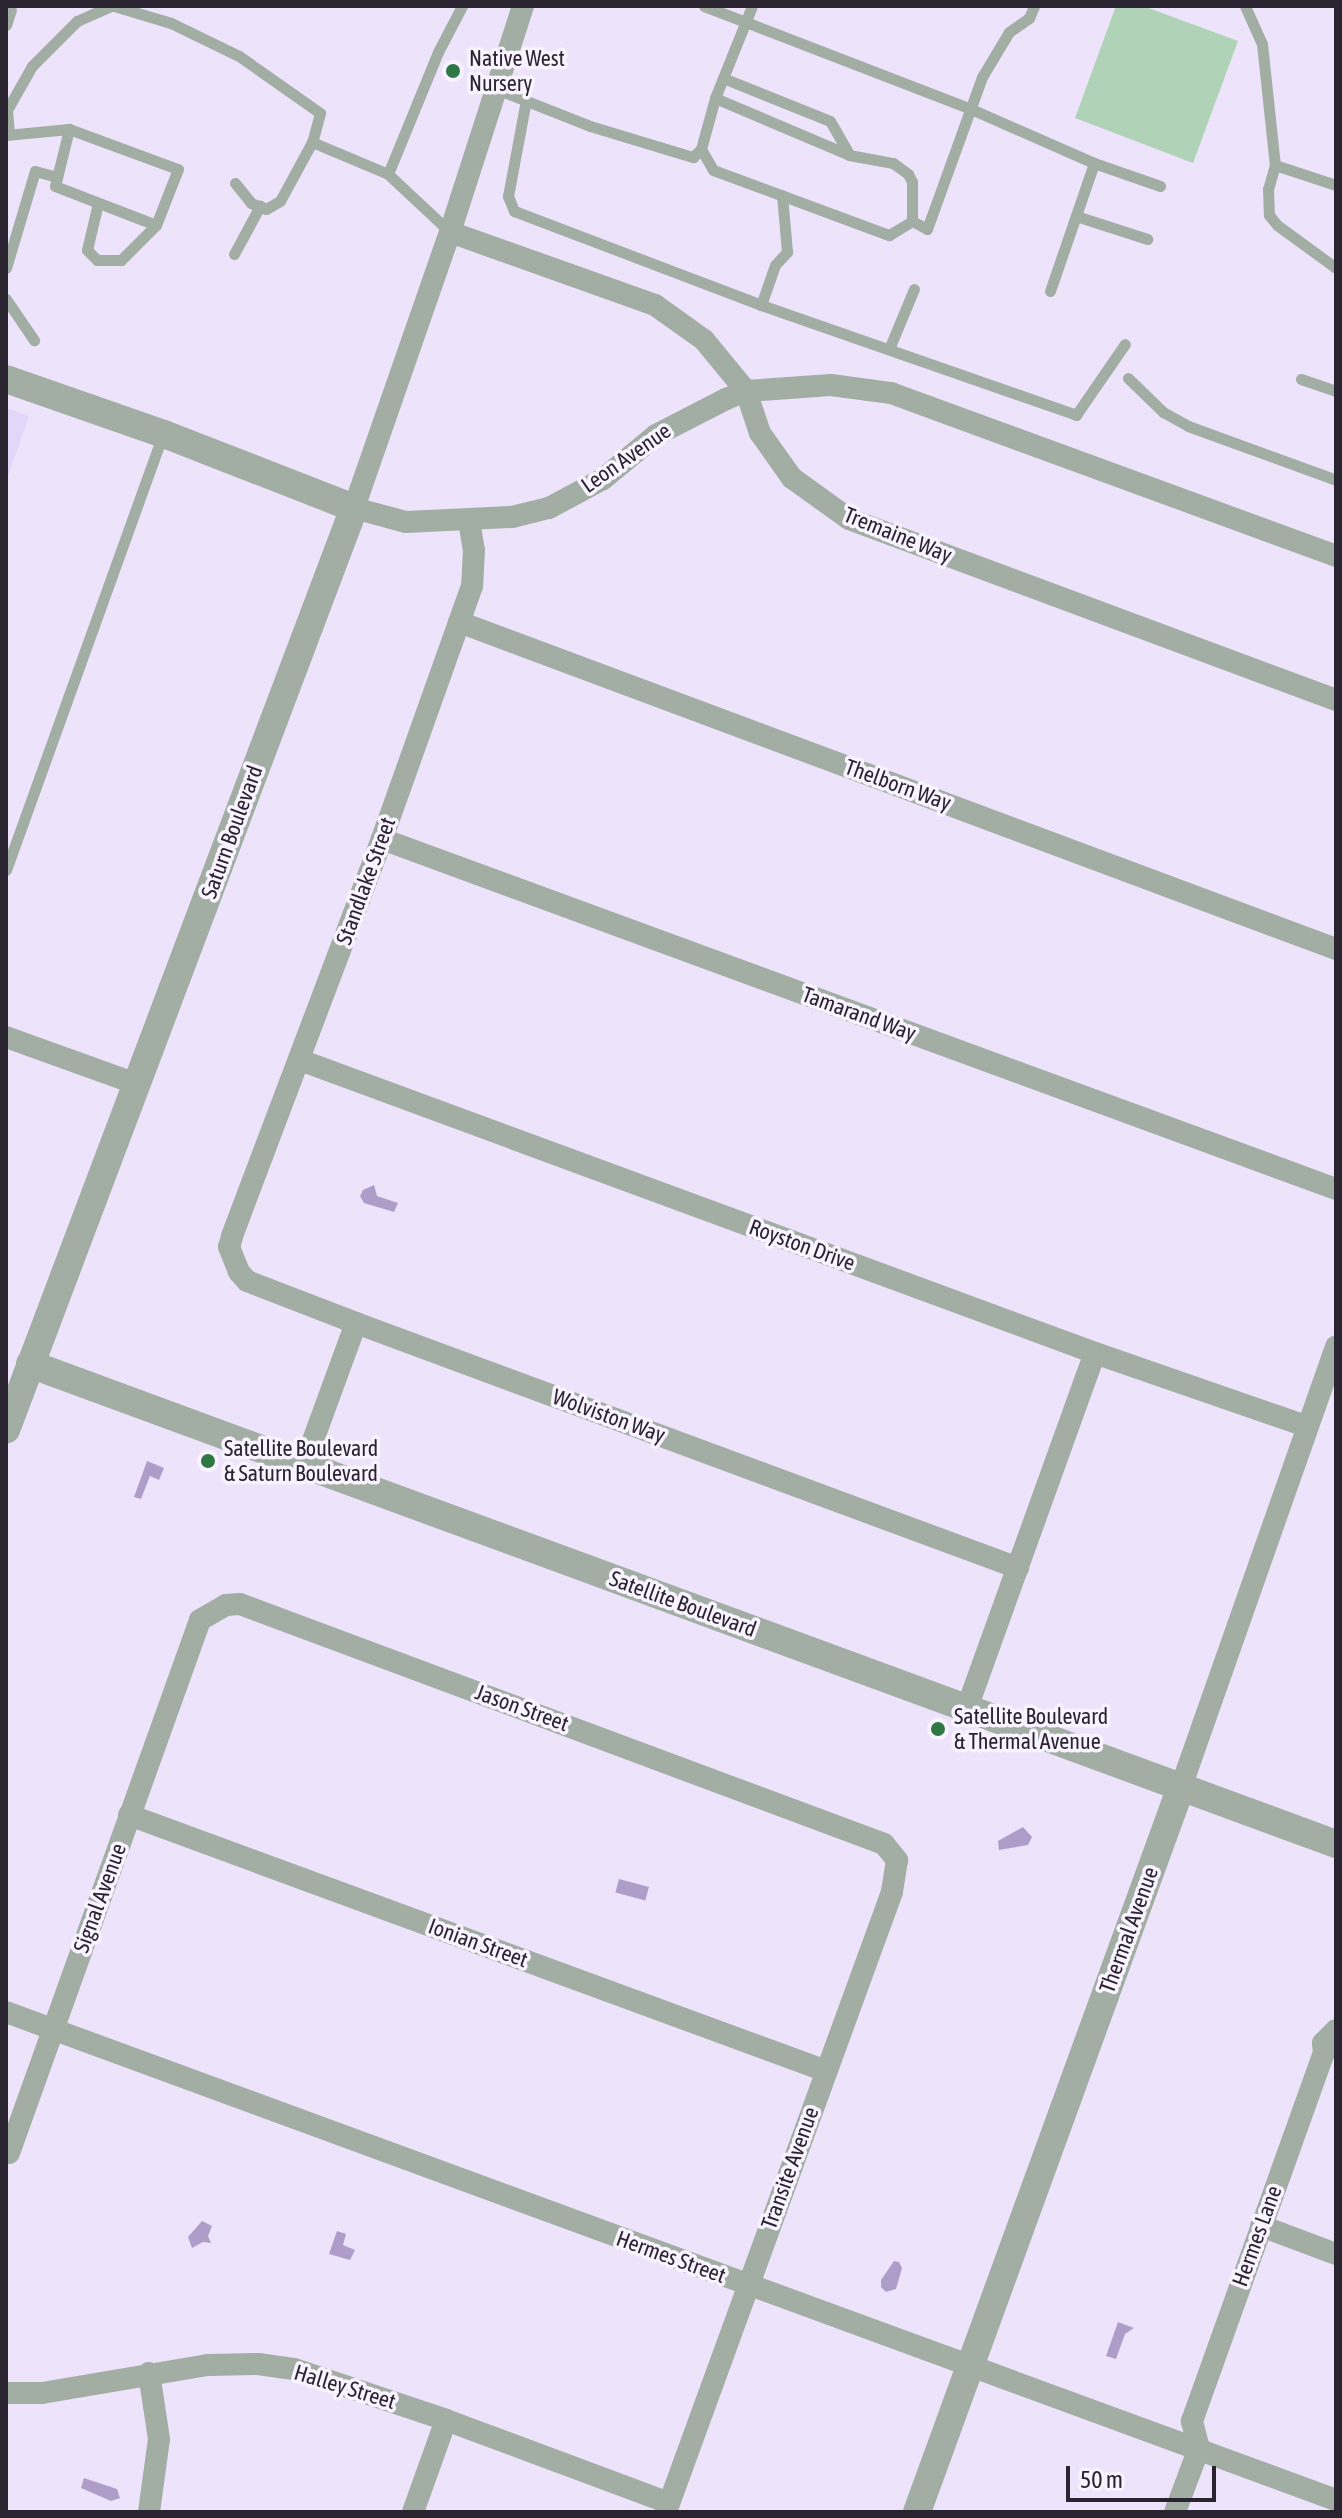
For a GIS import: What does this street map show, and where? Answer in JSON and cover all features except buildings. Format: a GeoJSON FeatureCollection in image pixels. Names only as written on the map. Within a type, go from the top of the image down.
{"type":"FeatureCollection","features":[{"type":"Feature","properties":{"kind":"street","name":"Saturn Boulevard"},"geometry":{"type":"LineString","coordinates":[[6,1430],[139,1085],[276,708],[354,508],[450,232],[523,6]]}},
{"type":"Feature","properties":{"kind":"street","name":"Tremaine Way"},"geometry":{"type":"LineString","coordinates":[[450,232],[655,305],[704,340],[746,391],[760,433],[792,478],[849,519],[1336,700]]}},
{"type":"Feature","properties":{"kind":"street","name":"Leon Avenue"},"geometry":{"type":"LineString","coordinates":[[6,379],[164,434],[354,508],[406,522],[469,520],[549,508],[603,479],[656,435],[686,417],[746,391],[831,385],[891,393],[1336,556]]}},
{"type":"Feature","properties":{"kind":"street","name":"Standlake Street"},"geometry":{"type":"LineString","coordinates":[[232,1237],[382,839],[472,586],[474,550],[469,520]]}},
{"type":"Feature","properties":{"kind":"street","name":"Thelborn Way"},"geometry":{"type":"LineString","coordinates":[[459,622],[1336,949]]}},
{"type":"Feature","properties":{"kind":"street","name":"Tamarand Way"},"geometry":{"type":"LineString","coordinates":[[382,839],[1336,1189]]}},
{"type":"Feature","properties":{"kind":"street"},"geometry":{"type":"LineString","coordinates":[[6,1037],[139,1085]]}},
{"type":"Feature","properties":{"kind":"street","name":"Royston Drive"},"geometry":{"type":"LineString","coordinates":[[300,1060],[1095,1353],[1306,1426]]}},
{"type":"Feature","properties":{"kind":"street","name":"Wolviston Way"},"geometry":{"type":"LineString","coordinates":[[232,1237],[229,1247],[239,1272],[247,1281],[1018,1568]]}},
{"type":"Feature","properties":{"kind":"street"},"geometry":{"type":"LineString","coordinates":[[304,1465],[356,1323]]}},
{"type":"Feature","properties":{"kind":"street","name":"Thermal Avenue"},"geometry":{"type":"LineString","coordinates":[[917,2512],[1181,1787],[1336,1347]]}},
{"type":"Feature","properties":{"kind":"street"},"geometry":{"type":"LineString","coordinates":[[967,1708],[1095,1353]]}},
{"type":"Feature","properties":{"kind":"street","name":"Satellite Boulevard"},"geometry":{"type":"LineString","coordinates":[[30,1364],[1336,1844]]}},
{"type":"Feature","properties":{"kind":"street","name":"Jason Street"},"geometry":{"type":"LineString","coordinates":[[191,1644],[200,1620],[226,1605],[240,1604],[869,1836]]}},
{"type":"Feature","properties":{"kind":"street","name":"Signal Avenue"},"geometry":{"type":"LineString","coordinates":[[9,2153],[191,1644]]}},
{"type":"Feature","properties":{"kind":"street","name":"Ionian Street"},"geometry":{"type":"LineString","coordinates":[[129,1815],[826,2071]]}},
{"type":"Feature","properties":{"kind":"street","name":"Transite Avenue"},"geometry":{"type":"LineString","coordinates":[[668,2507],[897,1876],[897,1860],[884,1844],[869,1836]]}},
{"type":"Feature","properties":{"kind":"street","name":"Hermes Street"},"geometry":{"type":"LineString","coordinates":[[6,2012],[1336,2500]]}},
{"type":"Feature","properties":{"kind":"street","name":"Hermes Lane"},"geometry":{"type":"LineString","coordinates":[[1199,2448],[1192,2421],[1324,2053],[1323,2043],[1336,2030]]}},
{"type":"Feature","properties":{"kind":"street"},"geometry":{"type":"LineString","coordinates":[[1261,2226],[1336,2254]]}},
{"type":"Feature","properties":{"kind":"street","name":"Halley Street"},"geometry":{"type":"LineString","coordinates":[[6,2393],[42,2393],[208,2365],[258,2364],[294,2369],[446,2420],[668,2507]]}},
{"type":"Feature","properties":{"kind":"street"},"geometry":{"type":"LineString","coordinates":[[149,2373],[159,2439],[149,2512]]}},
{"type":"Feature","properties":{"kind":"street"},"geometry":{"type":"LineString","coordinates":[[413,2512],[446,2420]]}},
{"type":"Feature","properties":{"kind":"street"},"geometry":{"type":"LineString","coordinates":[[1175,2512],[1199,2448]]}},
{"type":"Feature","properties":{"kind":"lane"},"geometry":{"type":"LineString","coordinates":[[98,203],[87,250],[97,260],[121,260],[156,225],[178,169],[69,129],[7,134],[7,110],[32,66],[77,21],[112,6],[171,23],[239,56],[320,113],[312,142],[280,201],[266,209],[251,203],[235,183]]}},
{"type":"Feature","properties":{"kind":"lane"},"geometry":{"type":"LineString","coordinates":[[388,174],[438,52],[462,6]]}},
{"type":"Feature","properties":{"kind":"lane"},"geometry":{"type":"LineString","coordinates":[[704,6],[971,109],[1094,163],[1160,186]]}},
{"type":"Feature","properties":{"kind":"lane"},"geometry":{"type":"LineString","coordinates":[[494,88],[590,126],[693,157],[701,149],[715,98],[752,6]]}},
{"type":"Feature","properties":{"kind":"lane"},"geometry":{"type":"LineString","coordinates":[[912,221],[927,229],[982,77],[1009,32],[1029,18],[1034,6]]}},
{"type":"Feature","properties":{"kind":"lane"},"geometry":{"type":"LineString","coordinates":[[1245,6],[1262,44],[1275,165],[1268,189],[1269,215],[1277,225],[1336,268]]}},
{"type":"Feature","properties":{"kind":"lane"},"geometry":{"type":"LineString","coordinates":[[6,25],[11,10]]}},
{"type":"Feature","properties":{"kind":"lane"},"geometry":{"type":"LineString","coordinates":[[723,78],[830,121],[849,155]]}},
{"type":"Feature","properties":{"kind":"lane"},"geometry":{"type":"LineString","coordinates":[[715,98],[849,155],[893,163],[908,174],[912,221]]}},
{"type":"Feature","properties":{"kind":"lane"},"geometry":{"type":"LineString","coordinates":[[526,100],[508,196],[514,211],[761,305],[1076,415],[1125,344]]}},
{"type":"Feature","properties":{"kind":"lane"},"geometry":{"type":"LineString","coordinates":[[69,129],[55,186],[156,225]]}},
{"type":"Feature","properties":{"kind":"lane"},"geometry":{"type":"LineString","coordinates":[[312,142],[388,174],[450,232]]}},
{"type":"Feature","properties":{"kind":"lane"},"geometry":{"type":"LineString","coordinates":[[701,149],[713,170],[889,235],[912,221]]}},
{"type":"Feature","properties":{"kind":"lane"},"geometry":{"type":"LineString","coordinates":[[1050,291],[1094,163]]}},
{"type":"Feature","properties":{"kind":"lane"},"geometry":{"type":"LineString","coordinates":[[1275,165],[1336,185]]}},
{"type":"Feature","properties":{"kind":"lane"},"geometry":{"type":"LineString","coordinates":[[6,268],[35,171],[57,177]]}},
{"type":"Feature","properties":{"kind":"lane"},"geometry":{"type":"LineString","coordinates":[[761,305],[775,265],[787,252],[782,195]]}},
{"type":"Feature","properties":{"kind":"lane"},"geometry":{"type":"LineString","coordinates":[[234,254],[260,206]]}},
{"type":"Feature","properties":{"kind":"lane"},"geometry":{"type":"LineString","coordinates":[[1076,216],[1147,239]]}},
{"type":"Feature","properties":{"kind":"lane"},"geometry":{"type":"LineString","coordinates":[[889,349],[914,289]]}},
{"type":"Feature","properties":{"kind":"lane"},"geometry":{"type":"LineString","coordinates":[[6,299],[34,340]]}},
{"type":"Feature","properties":{"kind":"lane"},"geometry":{"type":"LineString","coordinates":[[1128,378],[1163,412],[1188,426],[1336,480]]}},
{"type":"Feature","properties":{"kind":"lane"},"geometry":{"type":"LineString","coordinates":[[1301,379],[1336,391]]}},
{"type":"Feature","properties":{"kind":"lane"},"geometry":{"type":"LineString","coordinates":[[6,870],[164,434]]}},
{"type":"Feature","properties":{"kind":"shaded area"},"geometry":{"type":"Polygon","coordinates":[[[6,408],[29,416],[6,482],[6,408]]]}},
{"type":"Feature","properties":{"kind":"shaded area"},"geometry":{"type":"Polygon","coordinates":[[[374,1185],[377,1196],[398,1203],[394,1212],[364,1203],[360,1196],[363,1190],[374,1185]]]}},
{"type":"Feature","properties":{"kind":"shaded area"},"geometry":{"type":"Polygon","coordinates":[[[147,1461],[164,1468],[159,1480],[150,1476],[141,1499],[134,1497],[147,1461]]]}},
{"type":"Feature","properties":{"kind":"shaded area"},"geometry":{"type":"Polygon","coordinates":[[[1023,1827],[1032,1837],[1028,1845],[999,1850],[998,1841],[1023,1827]]]}},
{"type":"Feature","properties":{"kind":"shaded area"},"geometry":{"type":"Polygon","coordinates":[[[619,1879],[649,1887],[645,1901],[615,1893],[619,1879]]]}},
{"type":"Feature","properties":{"kind":"shaded area"},"geometry":{"type":"Polygon","coordinates":[[[202,2221],[212,2226],[208,2236],[211,2243],[203,2242],[192,2248],[188,2237],[202,2221]]]}},
{"type":"Feature","properties":{"kind":"shaded area"},"geometry":{"type":"Polygon","coordinates":[[[337,2231],[346,2234],[343,2245],[355,2250],[350,2260],[329,2254],[337,2231]]]}},
{"type":"Feature","properties":{"kind":"shaded area"},"geometry":{"type":"Polygon","coordinates":[[[894,2261],[899,2262],[902,2268],[896,2289],[886,2292],[881,2287],[881,2280],[894,2261]]]}},
{"type":"Feature","properties":{"kind":"shaded area"},"geometry":{"type":"Polygon","coordinates":[[[1118,2322],[1134,2328],[1125,2334],[1116,2359],[1106,2356],[1118,2322]]]}},
{"type":"Feature","properties":{"kind":"shaded area"},"geometry":{"type":"Polygon","coordinates":[[[84,2478],[117,2489],[120,2498],[111,2501],[81,2488],[84,2478]]]}},
{"type":"Feature","properties":{"kind":"green space"},"geometry":{"type":"Polygon","coordinates":[[[1116,6],[1143,6],[1238,41],[1193,163],[1075,118],[1116,6]]]}},
{"type":"Feature","properties":{"kind":"place","name":"Native West Nursery"},"geometry":{"type":"Point","coordinates":[453,71]}},
{"type":"Feature","properties":{"kind":"place","name":"Satellite Boulevard & Saturn Boulevard"},"geometry":{"type":"Point","coordinates":[208,1461]}},
{"type":"Feature","properties":{"kind":"place","name":"Satellite Boulevard & Thermal Avenue"},"geometry":{"type":"Point","coordinates":[938,1729]}}]}
